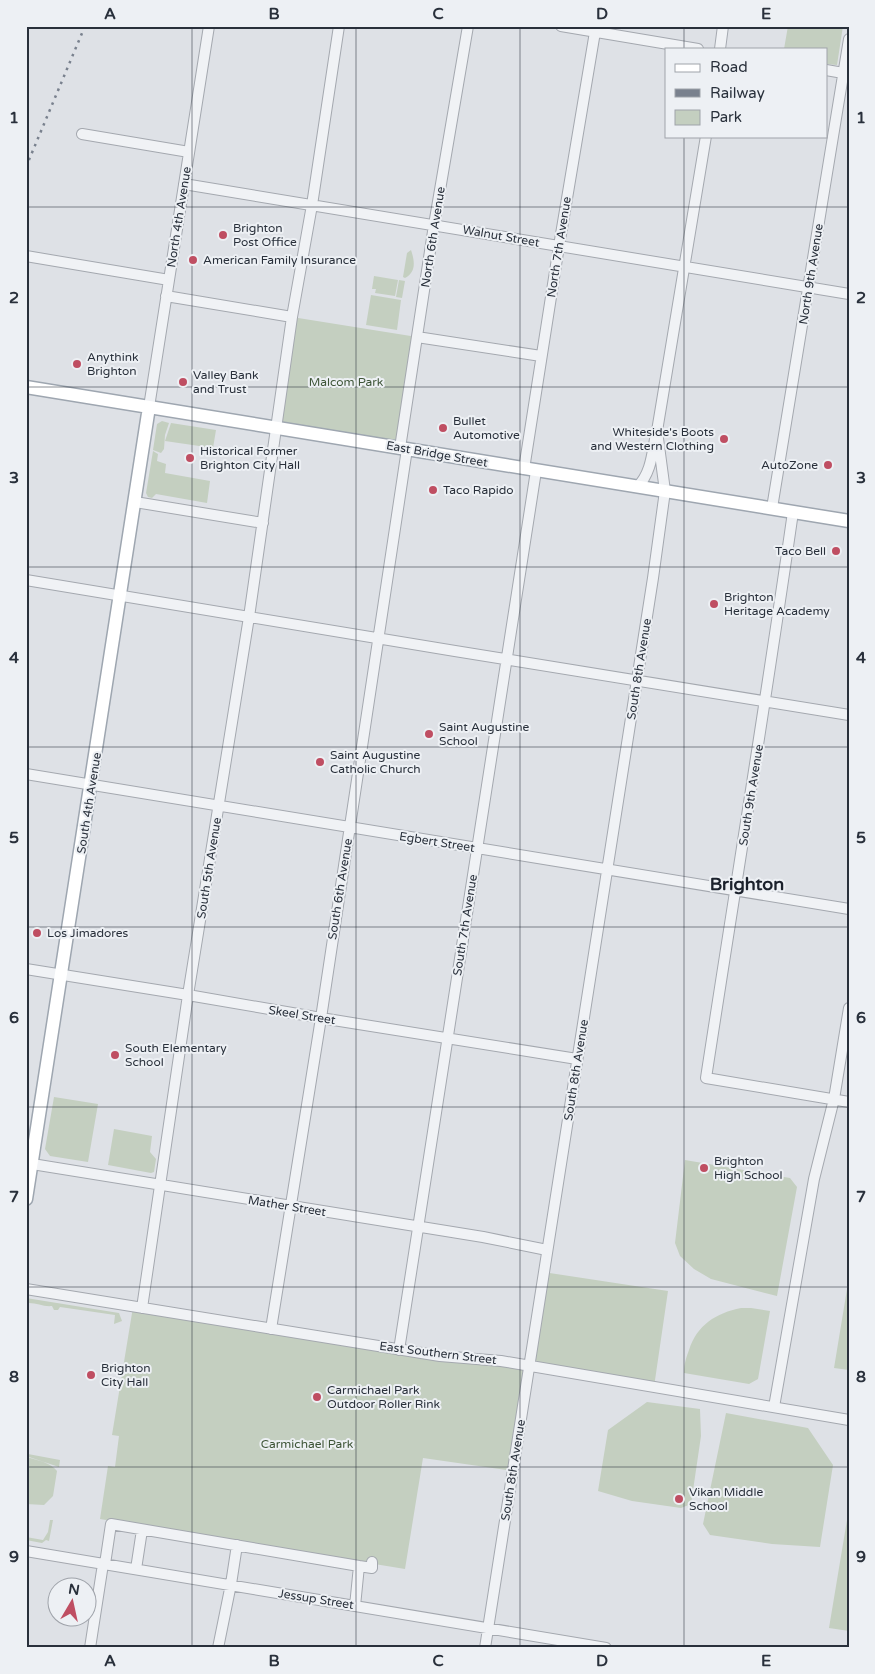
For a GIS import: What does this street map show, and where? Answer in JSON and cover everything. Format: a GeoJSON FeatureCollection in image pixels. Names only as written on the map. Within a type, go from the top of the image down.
{"type":"FeatureCollection","features":[{"type":"Feature","properties":{"kind":"main road","name":"East Bridge Street"},"geometry":{"type":"LineString","coordinates":[[26,387],[849,521]]}},
{"type":"Feature","properties":{"kind":"main road","name":"South 4th Avenue"},"geometry":{"type":"LineString","coordinates":[[26,1199],[29,1163],[92,786],[149,408]]}},
{"type":"Feature","properties":{"kind":"street","name":"North 4th Avenue"},"geometry":{"type":"LineString","coordinates":[[149,408],[209,26]]}},
{"type":"Feature","properties":{"kind":"street","name":"South 5th Avenue"},"geometry":{"type":"LineString","coordinates":[[142,1308],[188,995],[249,617],[292,317],[312,205],[339,26]]}},
{"type":"Feature","properties":{"kind":"street","name":"North 6th Avenue"},"geometry":{"type":"LineString","coordinates":[[404,449],[417,337],[468,26]]}},
{"type":"Feature","properties":{"kind":"street"},"geometry":{"type":"LineString","coordinates":[[560,26],[595,29],[693,48]]}},
{"type":"Feature","properties":{"kind":"street"},"geometry":{"type":"LineString","coordinates":[[720,48],[723,26]]}},
{"type":"Feature","properties":{"kind":"street","name":"North 7th Avenue"},"geometry":{"type":"LineString","coordinates":[[530,470],[541,356],[595,29]]}},
{"type":"Feature","properties":{"kind":"street","name":"North 9th Avenue"},"geometry":{"type":"LineString","coordinates":[[772,508],[846,73],[849,39]]}},
{"type":"Feature","properties":{"kind":"street"},"geometry":{"type":"LineString","coordinates":[[828,70],[846,73]]}},
{"type":"Feature","properties":{"kind":"street"},"geometry":{"type":"LineString","coordinates":[[82,134],[189,152]]}},
{"type":"Feature","properties":{"kind":"street"},"geometry":{"type":"LineString","coordinates":[[636,487],[644,480],[647,474],[657,431],[706,138]]}},
{"type":"Feature","properties":{"kind":"street","name":"Walnut Street"},"geometry":{"type":"LineString","coordinates":[[184,184],[849,294]]}},
{"type":"Feature","properties":{"kind":"street"},"geometry":{"type":"LineString","coordinates":[[26,256],[169,280]]}},
{"type":"Feature","properties":{"kind":"street"},"geometry":{"type":"LineString","coordinates":[[166,296],[292,317]]}},
{"type":"Feature","properties":{"kind":"street"},"geometry":{"type":"LineString","coordinates":[[417,337],[541,356]]}},
{"type":"Feature","properties":{"kind":"street","name":"South 8th Avenue"},"geometry":{"type":"LineString","coordinates":[[485,1648],[665,491],[657,431]]}},
{"type":"Feature","properties":{"kind":"street","name":"South 6th Avenue"},"geometry":{"type":"LineString","coordinates":[[271,1329],[378,638],[404,449]]}},
{"type":"Feature","properties":{"kind":"street","name":"South 7th Avenue"},"geometry":{"type":"LineString","coordinates":[[399,1350],[506,659],[530,470]]}},
{"type":"Feature","properties":{"kind":"street"},"geometry":{"type":"LineString","coordinates":[[135,502],[263,523]]}},
{"type":"Feature","properties":{"kind":"street","name":"South 9th Avenue"},"geometry":{"type":"LineString","coordinates":[[793,512],[766,702],[706,1078],[834,1100]]}},
{"type":"Feature","properties":{"kind":"street"},"geometry":{"type":"LineString","coordinates":[[26,580],[849,714]]}},
{"type":"Feature","properties":{"kind":"street","name":"Egbert Street"},"geometry":{"type":"LineString","coordinates":[[26,774],[849,909]]}},
{"type":"Feature","properties":{"kind":"street","name":"Skeel Street"},"geometry":{"type":"LineString","coordinates":[[26,969],[577,1059]]}},
{"type":"Feature","properties":{"kind":"street"},"geometry":{"type":"LineString","coordinates":[[774,1407],[814,1179],[834,1100],[849,1008]]}},
{"type":"Feature","properties":{"kind":"street"},"geometry":{"type":"LineString","coordinates":[[834,1100],[849,1102]]}},
{"type":"Feature","properties":{"kind":"street","name":"Mather Street"},"geometry":{"type":"LineString","coordinates":[[29,1163],[484,1237],[547,1250]]}},
{"type":"Feature","properties":{"kind":"street","name":"East Southern Street"},"geometry":{"type":"LineString","coordinates":[[26,1289],[399,1350],[440,1356],[496,1360],[849,1420]]}},
{"type":"Feature","properties":{"kind":"street"},"geometry":{"type":"LineString","coordinates":[[90,1648],[111,1524],[372,1568],[372,1562]]}},
{"type":"Feature","properties":{"kind":"street"},"geometry":{"type":"LineString","coordinates":[[136,1569],[142,1530]]}},
{"type":"Feature","properties":{"kind":"street"},"geometry":{"type":"LineString","coordinates":[[218,1648],[231,1584],[234,1544]]}},
{"type":"Feature","properties":{"kind":"street","name":"Jessup Street"},"geometry":{"type":"LineString","coordinates":[[26,1551],[606,1648]]}},
{"type":"Feature","properties":{"kind":"street"},"geometry":{"type":"LineString","coordinates":[[354,1606],[359,1566]]}},
{"type":"Feature","properties":{"kind":"green space"},"geometry":{"type":"Polygon","coordinates":[[[788,26],[843,26],[837,65],[828,64],[828,48],[784,48],[788,26]]]}},
{"type":"Feature","properties":{"kind":"green space"},"geometry":{"type":"Polygon","coordinates":[[[411,250],[414,266],[409,276],[405,278],[403,277],[407,253],[411,250]]]}},
{"type":"Feature","properties":{"kind":"green space"},"geometry":{"type":"Polygon","coordinates":[[[374,276],[398,280],[395,296],[375,293],[376,289],[372,289],[374,276]]]}},
{"type":"Feature","properties":{"kind":"green space"},"geometry":{"type":"Polygon","coordinates":[[[399,280],[405,281],[402,298],[396,297],[399,280]]]}},
{"type":"Feature","properties":{"kind":"green space"},"geometry":{"type":"Polygon","coordinates":[[[371,295],[401,300],[397,330],[366,325],[371,295]]]}},
{"type":"Feature","properties":{"kind":"green space","name":"Malcom Park"},"geometry":{"type":"Polygon","coordinates":[[[292,317],[417,337],[400,448],[276,427],[292,317]]]}},
{"type":"Feature","properties":{"kind":"green space"},"geometry":{"type":"Polygon","coordinates":[[[162,421],[169,423],[165,435],[164,449],[161,453],[153,450],[157,424],[162,421]]]}},
{"type":"Feature","properties":{"kind":"green space"},"geometry":{"type":"Polygon","coordinates":[[[171,423],[216,430],[213,448],[165,441],[171,423]]]}},
{"type":"Feature","properties":{"kind":"green space"},"geometry":{"type":"Polygon","coordinates":[[[153,451],[158,454],[157,461],[166,464],[165,473],[210,481],[207,503],[156,494],[152,498],[148,497],[146,493],[153,451]]]}},
{"type":"Feature","properties":{"kind":"green space"},"geometry":{"type":"Polygon","coordinates":[[[54,1097],[98,1104],[88,1162],[50,1156],[45,1149],[54,1097]]]}},
{"type":"Feature","properties":{"kind":"green space"},"geometry":{"type":"Polygon","coordinates":[[[114,1129],[152,1136],[150,1152],[156,1159],[154,1172],[108,1165],[114,1129]]]}},
{"type":"Feature","properties":{"kind":"green space"},"geometry":{"type":"Polygon","coordinates":[[[685,1160],[790,1178],[797,1187],[777,1296],[711,1279],[694,1269],[680,1256],[675,1243],[685,1160]]]}},
{"type":"Feature","properties":{"kind":"green space"},"geometry":{"type":"Polygon","coordinates":[[[543,1272],[668,1291],[654,1387],[529,1366],[543,1272]]]}},
{"type":"Feature","properties":{"kind":"green space"},"geometry":{"type":"Polygon","coordinates":[[[849,1277],[849,1370],[834,1368],[849,1277]]]}},
{"type":"Feature","properties":{"kind":"green space"},"geometry":{"type":"Polygon","coordinates":[[[26,1298],[119,1313],[122,1321],[114,1324],[115,1315],[60,1307],[58,1310],[54,1310],[52,1306],[32,1303],[26,1306],[26,1298]]]}},
{"type":"Feature","properties":{"kind":"green space","name":"Carmichael Park"},"geometry":{"type":"Polygon","coordinates":[[[133,1307],[529,1366],[513,1471],[423,1458],[405,1569],[100,1519],[108,1466],[115,1467],[119,1436],[112,1435],[133,1307]]]}},
{"type":"Feature","properties":{"kind":"green space"},"geometry":{"type":"Polygon","coordinates":[[[741,1308],[770,1311],[758,1379],[749,1384],[684,1373],[685,1361],[693,1341],[702,1327],[723,1313],[741,1308]]]}},
{"type":"Feature","properties":{"kind":"green space"},"geometry":{"type":"Polygon","coordinates":[[[647,1402],[700,1409],[701,1436],[691,1504],[681,1508],[632,1501],[598,1491],[608,1430],[647,1402]]]}},
{"type":"Feature","properties":{"kind":"green space"},"geometry":{"type":"Polygon","coordinates":[[[726,1413],[808,1428],[833,1465],[820,1547],[772,1544],[710,1535],[703,1524],[726,1413]]]}},
{"type":"Feature","properties":{"kind":"green space"},"geometry":{"type":"Polygon","coordinates":[[[26,1451],[28,1454],[60,1460],[59,1467],[26,1456],[26,1451]]]}},
{"type":"Feature","properties":{"kind":"green space"},"geometry":{"type":"Polygon","coordinates":[[[26,1457],[47,1463],[57,1471],[53,1496],[44,1505],[26,1504],[26,1457]]]}},
{"type":"Feature","properties":{"kind":"green space"},"geometry":{"type":"Polygon","coordinates":[[[849,1508],[849,1631],[829,1628],[849,1508]]]}},
{"type":"Feature","properties":{"kind":"green space"},"geometry":{"type":"Polygon","coordinates":[[[50,1520],[53,1520],[49,1541],[46,1540],[42,1543],[26,1540],[26,1537],[43,1540],[48,1532],[50,1520]]]}},
{"type":"Feature","properties":{"kind":"railway"},"geometry":{"type":"LineString","coordinates":[[26,167],[85,26]]}},
{"type":"Feature","properties":{"kind":"place","name":"Brighton Post Office"},"geometry":{"type":"Point","coordinates":[223,235]}},
{"type":"Feature","properties":{"kind":"place","name":"American Family Insurance"},"geometry":{"type":"Point","coordinates":[193,260]}},
{"type":"Feature","properties":{"kind":"place","name":"Anythink Brighton"},"geometry":{"type":"Point","coordinates":[77,364]}},
{"type":"Feature","properties":{"kind":"place","name":"Valley Bank and Trust"},"geometry":{"type":"Point","coordinates":[183,382]}},
{"type":"Feature","properties":{"kind":"place","name":"Bullet Automotive"},"geometry":{"type":"Point","coordinates":[443,428]}},
{"type":"Feature","properties":{"kind":"place","name":"Whiteside's Boots and Western Clothing"},"geometry":{"type":"Point","coordinates":[724,439]}},
{"type":"Feature","properties":{"kind":"place","name":"Historical Former Brighton City Hall"},"geometry":{"type":"Point","coordinates":[190,458]}},
{"type":"Feature","properties":{"kind":"place","name":"AutoZone"},"geometry":{"type":"Point","coordinates":[828,465]}},
{"type":"Feature","properties":{"kind":"place","name":"Taco Rapido"},"geometry":{"type":"Point","coordinates":[433,490]}},
{"type":"Feature","properties":{"kind":"place","name":"Taco Bell"},"geometry":{"type":"Point","coordinates":[836,551]}},
{"type":"Feature","properties":{"kind":"place","name":"Brighton Heritage Academy"},"geometry":{"type":"Point","coordinates":[714,604]}},
{"type":"Feature","properties":{"kind":"place","name":"Saint Augustine School"},"geometry":{"type":"Point","coordinates":[429,734]}},
{"type":"Feature","properties":{"kind":"place","name":"Saint Augustine Catholic Church"},"geometry":{"type":"Point","coordinates":[320,762]}},
{"type":"Feature","properties":{"kind":"place","name":"Los Jimadores"},"geometry":{"type":"Point","coordinates":[37,933]}},
{"type":"Feature","properties":{"kind":"place","name":"South Elementary School"},"geometry":{"type":"Point","coordinates":[115,1055]}},
{"type":"Feature","properties":{"kind":"place","name":"Brighton High School"},"geometry":{"type":"Point","coordinates":[704,1168]}},
{"type":"Feature","properties":{"kind":"place","name":"Brighton City Hall"},"geometry":{"type":"Point","coordinates":[91,1375]}},
{"type":"Feature","properties":{"kind":"place","name":"Carmichael Park Outdoor Roller Rink"},"geometry":{"type":"Point","coordinates":[317,1397]}},
{"type":"Feature","properties":{"kind":"place","name":"Vikan Middle School"},"geometry":{"type":"Point","coordinates":[679,1499]}},
{"type":"Feature","properties":{"kind":"district","name":"Brighton"},"geometry":{"type":"Point","coordinates":[747,884]}}]}
